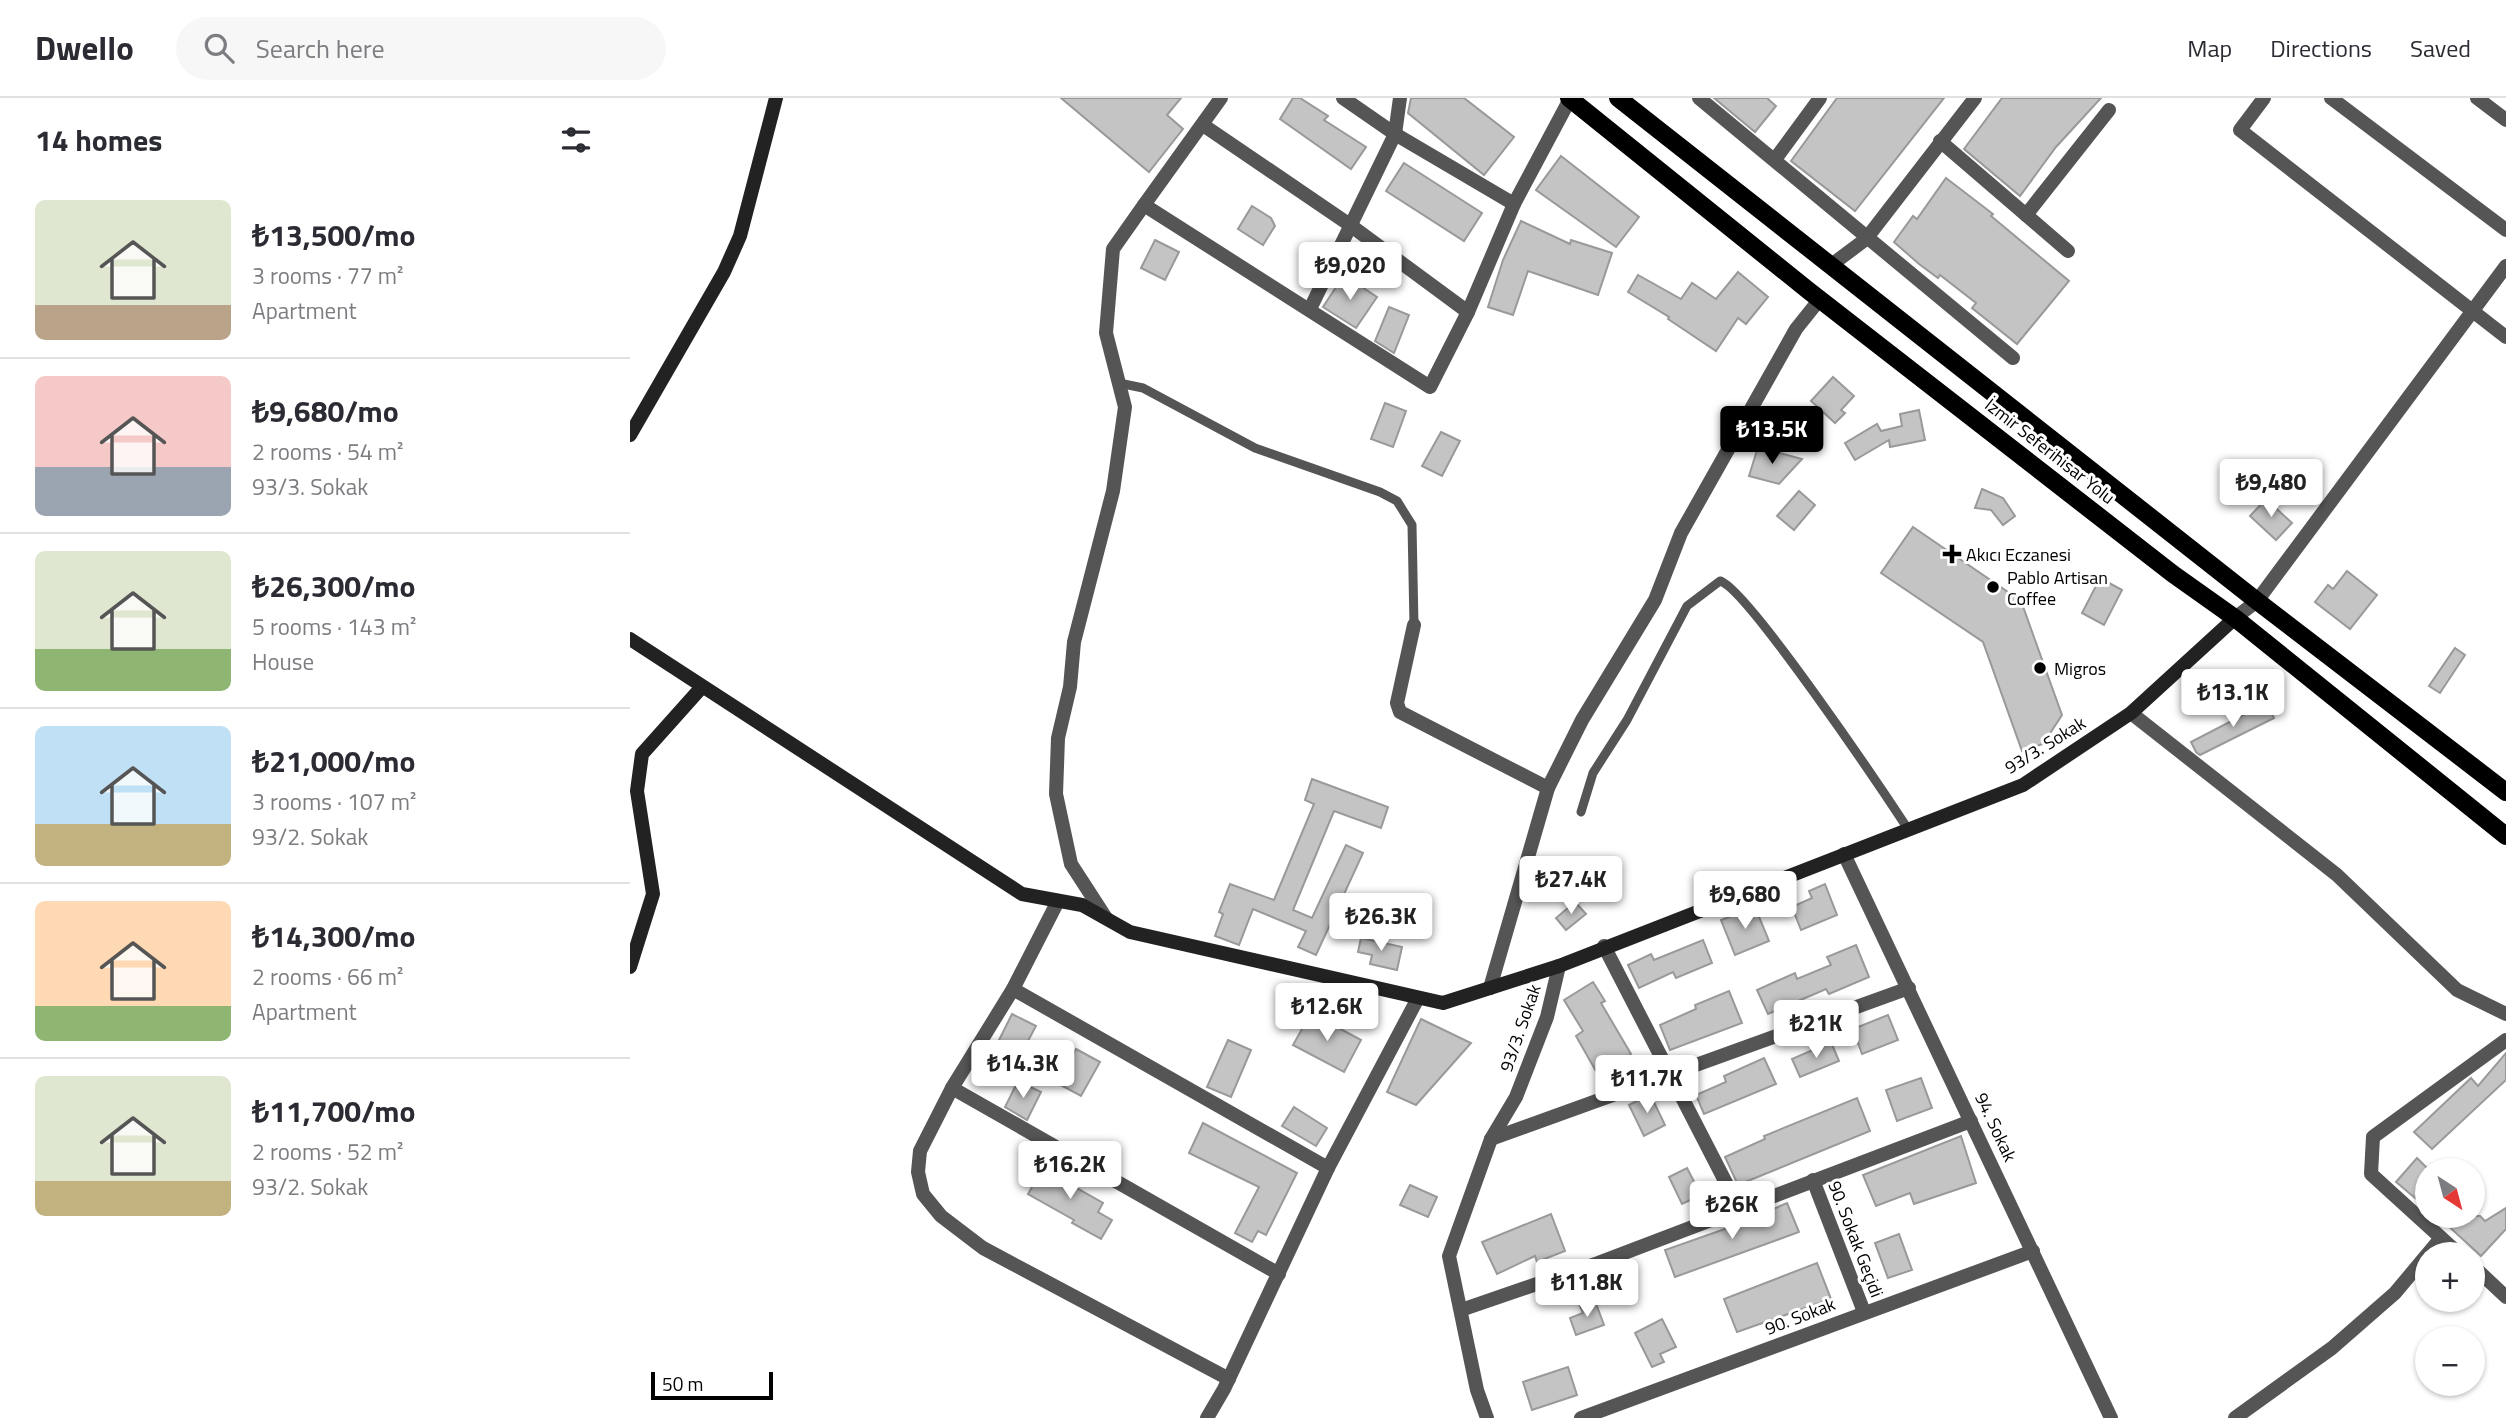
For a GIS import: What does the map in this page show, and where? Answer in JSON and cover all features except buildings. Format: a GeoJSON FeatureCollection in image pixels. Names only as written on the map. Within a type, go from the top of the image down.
{"type":"FeatureCollection","features":[{"type":"Feature","properties":{"kind":"main road","name":"İzmir Seferihisar Yolu"},"geometry":{"type":"LineString","coordinates":[[1618,98],[2257,601],[2506,793]]}},
{"type":"Feature","properties":{"kind":"main road","name":"İzmir Seferihisar Yolu"},"geometry":{"type":"LineString","coordinates":[[1570,99],[1820,299],[2235,618],[2501,832]]}},
{"type":"Feature","properties":{"kind":"street"},"geometry":{"type":"LineString","coordinates":[[630,435],[724,272],[740,236],[776,98]]}},
{"type":"Feature","properties":{"kind":"street"},"geometry":{"type":"LineString","coordinates":[[1106,918],[1071,864],[1056,794],[1058,738],[1070,687],[1074,642],[1113,491],[1125,407],[1106,333],[1113,249],[1221,98]]}},
{"type":"Feature","properties":{"kind":"street"},"geometry":{"type":"LineString","coordinates":[[1343,98],[1395,134],[1514,204]]}},
{"type":"Feature","properties":{"kind":"street"},"geometry":{"type":"LineString","coordinates":[[1310,309],[1395,134],[1400,98]]}},
{"type":"Feature","properties":{"kind":"street"},"geometry":{"type":"LineString","coordinates":[[1699,98],[1776,158],[1866,239],[2013,358]]}},
{"type":"Feature","properties":{"kind":"street"},"geometry":{"type":"LineString","coordinates":[[1776,158],[1820,98]]}},
{"type":"Feature","properties":{"kind":"street"},"geometry":{"type":"LineString","coordinates":[[1830,266],[1866,239],[1975,98]]}},
{"type":"Feature","properties":{"kind":"street"},"geometry":{"type":"LineString","coordinates":[[2264,98],[2240,130],[2506,337]]}},
{"type":"Feature","properties":{"kind":"street"},"geometry":{"type":"LineString","coordinates":[[2331,98],[2506,230]]}},
{"type":"Feature","properties":{"kind":"street"},"geometry":{"type":"LineString","coordinates":[[2477,98],[2506,120]]}},
{"type":"Feature","properties":{"kind":"street"},"geometry":{"type":"LineString","coordinates":[[1144,205],[1310,309],[1371,352],[1430,387],[1468,312],[1514,204],[1570,99]]}},
{"type":"Feature","properties":{"kind":"street"},"geometry":{"type":"LineString","coordinates":[[2026,215],[2109,110]]}},
{"type":"Feature","properties":{"kind":"street"},"geometry":{"type":"LineString","coordinates":[[1203,125],[1350,225],[1468,312]]}},
{"type":"Feature","properties":{"kind":"street"},"geometry":{"type":"LineString","coordinates":[[1940,141],[2068,251]]}},
{"type":"Feature","properties":{"kind":"street"},"geometry":{"type":"LineString","coordinates":[[2235,618],[2257,601],[2506,266]]}},
{"type":"Feature","properties":{"kind":"street"},"geometry":{"type":"LineString","coordinates":[[1490,988],[1548,788],[1582,720],[1655,600],[1681,533],[1796,329],[1820,299]]}},
{"type":"Feature","properties":{"kind":"street","name":"93/3. Sokak"},"geometry":{"type":"LineString","coordinates":[[1461,1310],[1449,1256],[1491,1139],[1521,1086],[1547,1017],[1559,965],[2023,785],[2131,713],[2235,618]]}},
{"type":"Feature","properties":{"kind":"street"},"geometry":{"type":"LineString","coordinates":[[1414,625],[1397,702],[1400,712],[1548,788]]}},
{"type":"Feature","properties":{"kind":"street"},"geometry":{"type":"LineString","coordinates":[[630,639],[701,688],[1022,894],[1082,905],[1130,932],[1443,1003],[1559,965]]}},
{"type":"Feature","properties":{"kind":"street"},"geometry":{"type":"LineString","coordinates":[[630,967],[653,894],[637,790],[642,754],[701,688]]}},
{"type":"Feature","properties":{"kind":"street"},"geometry":{"type":"LineString","coordinates":[[2131,713],[2337,875],[2457,990],[2506,1014]]}},
{"type":"Feature","properties":{"kind":"street"},"geometry":{"type":"LineString","coordinates":[[2501,832],[2506,847]]}},
{"type":"Feature","properties":{"kind":"street","name":"94. Sokak"},"geometry":{"type":"LineString","coordinates":[[1844,853],[2111,1418]]}},
{"type":"Feature","properties":{"kind":"street"},"geometry":{"type":"LineString","coordinates":[[1058,901],[1013,989],[952,1088],[920,1151],[918,1172],[923,1194],[941,1216],[983,1248],[1229,1379]]}},
{"type":"Feature","properties":{"kind":"street"},"geometry":{"type":"LineString","coordinates":[[1604,946],[1740,1210]]}},
{"type":"Feature","properties":{"kind":"street"},"geometry":{"type":"LineString","coordinates":[[1491,1139],[1909,988]]}},
{"type":"Feature","properties":{"kind":"street"},"geometry":{"type":"LineString","coordinates":[[1013,989],[1328,1168]]}},
{"type":"Feature","properties":{"kind":"street"},"geometry":{"type":"LineString","coordinates":[[1207,1418],[1229,1379],[1328,1168],[1418,998]]}},
{"type":"Feature","properties":{"kind":"street"},"geometry":{"type":"LineString","coordinates":[[2445,1242],[2371,1174],[2373,1138],[2506,1040]]}},
{"type":"Feature","properties":{"kind":"street"},"geometry":{"type":"LineString","coordinates":[[952,1088],[1279,1274]]}},
{"type":"Feature","properties":{"kind":"street"},"geometry":{"type":"LineString","coordinates":[[1487,1418],[1478,1390],[1461,1310],[1740,1210],[1972,1121]]}},
{"type":"Feature","properties":{"kind":"street","name":"90. Sokak Geçidi"},"geometry":{"type":"LineString","coordinates":[[1813,1180],[1864,1312]]}},
{"type":"Feature","properties":{"kind":"street"},"geometry":{"type":"LineString","coordinates":[[2235,1418],[2332,1348],[2385,1302],[2441,1238]]}},
{"type":"Feature","properties":{"kind":"street","name":"90. Sokak"},"geometry":{"type":"LineString","coordinates":[[1581,1418],[2033,1251]]}},
{"type":"Feature","properties":{"kind":"street"},"geometry":{"type":"LineString","coordinates":[[2485,1275],[2502,1288]]}},
{"type":"Feature","properties":{"kind":"lane"},"geometry":{"type":"LineString","coordinates":[[1119,383],[1143,388],[1255,448],[1380,492],[1397,501],[1412,525],[1414,625]]}},
{"type":"Feature","properties":{"kind":"lane"},"geometry":{"type":"LineString","coordinates":[[1581,811],[1593,773],[1627,720],[1687,606],[1720,581],[1726,583],[1748,607],[1831,716],[1908,829]]}},
{"type":"Feature","properties":{"kind":"place","name":"Akıcı Eczanesi"},"geometry":{"type":"Point","coordinates":[1952,554]}},
{"type":"Feature","properties":{"kind":"place","name":"Pablo Artisan Coffee"},"geometry":{"type":"Point","coordinates":[1993,587]}},
{"type":"Feature","properties":{"kind":"place","name":"Migros"},"geometry":{"type":"Point","coordinates":[2040,668]}}]}
